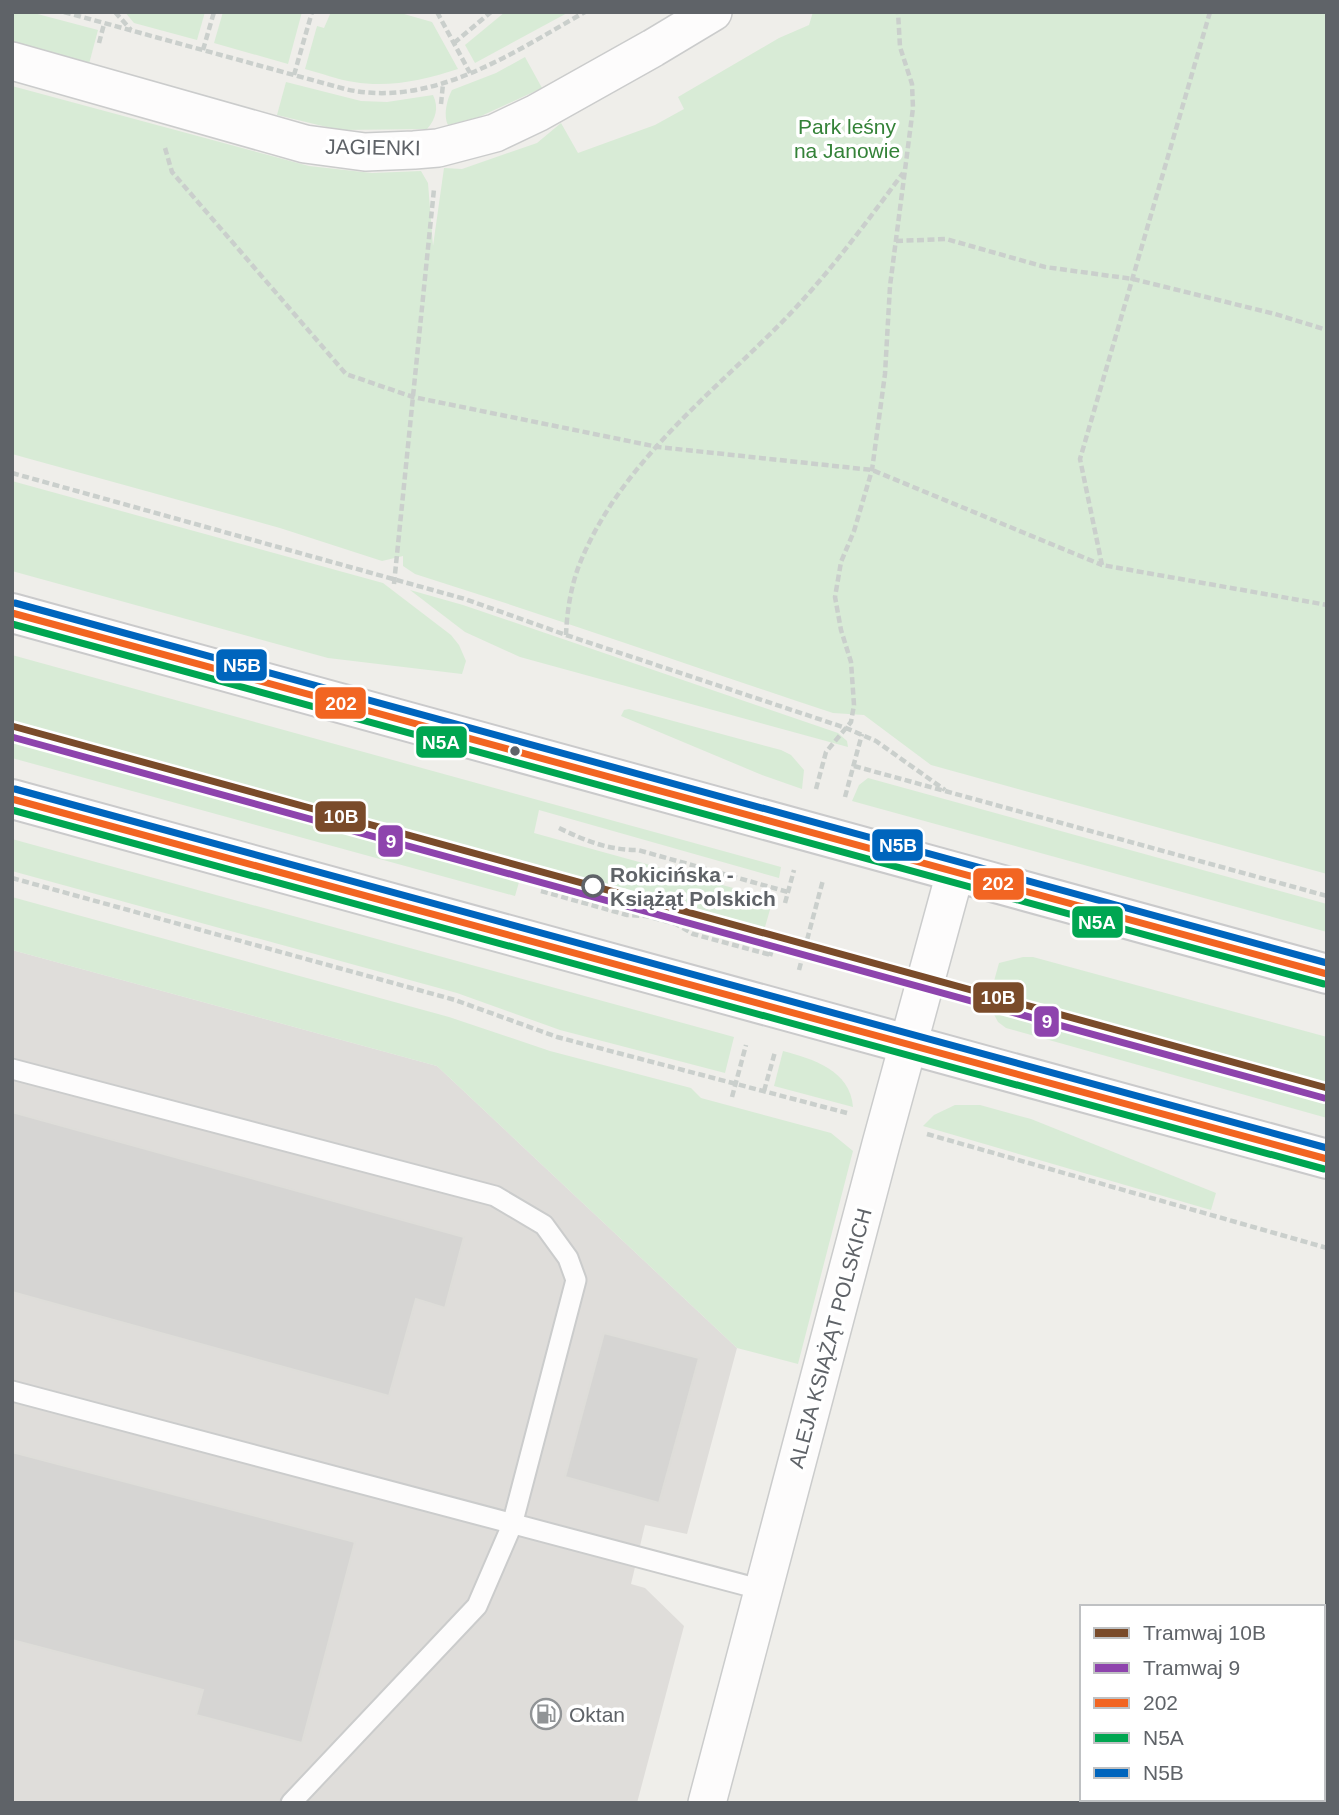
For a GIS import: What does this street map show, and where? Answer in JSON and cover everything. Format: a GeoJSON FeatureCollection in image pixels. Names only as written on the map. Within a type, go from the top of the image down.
{"type":"FeatureCollection","features":[{"type":"Feature","properties":{"kind":"main road"},"geometry":{"type":"LineString","coordinates":[[12,613],[1327,974]]}},
{"type":"Feature","properties":{"kind":"main road"},"geometry":{"type":"LineString","coordinates":[[12,799],[1327,1159]]}},
{"type":"Feature","properties":{"kind":"street","name":"JAGIENKI"},"geometry":{"type":"LineString","coordinates":[[12,61],[305,144],[365,152],[438,148],[495,133],[537,113],[713,12]]}},
{"type":"Feature","properties":{"kind":"street","name":"ALEJA KSIĄŻĄT POLSKICH"},"geometry":{"type":"LineString","coordinates":[[707,1803],[956,873]]}},
{"type":"Feature","properties":{"kind":"lane"},"geometry":{"type":"LineString","coordinates":[[12,1069],[495,1196],[544,1225],[568,1258],[576,1280],[512,1525],[477,1606],[291,1803]]}},
{"type":"Feature","properties":{"kind":"lane"},"geometry":{"type":"LineString","coordinates":[[12,1391],[763,1590]]}},
{"type":"Feature","properties":{"kind":"path"},"geometry":{"type":"LineString","coordinates":[[64,12],[361,93],[443,84],[470,73],[585,12]]}},
{"type":"Feature","properties":{"kind":"path"},"geometry":{"type":"LineString","coordinates":[[115,12],[132,31]]}},
{"type":"Feature","properties":{"kind":"path"},"geometry":{"type":"LineString","coordinates":[[203,50],[214,12]]}},
{"type":"Feature","properties":{"kind":"path"},"geometry":{"type":"LineString","coordinates":[[294,75],[312,12]]}},
{"type":"Feature","properties":{"kind":"path"},"geometry":{"type":"LineString","coordinates":[[437,12],[470,73]]}},
{"type":"Feature","properties":{"kind":"path"},"geometry":{"type":"LineString","coordinates":[[454,43],[491,12]]}},
{"type":"Feature","properties":{"kind":"path"},"geometry":{"type":"LineString","coordinates":[[815,797],[826,752],[851,722],[853,714],[855,686],[835,597],[841,562],[854,531],[872,470],[885,374],[896,241],[913,108],[912,84],[900,47],[898,12]]}},
{"type":"Feature","properties":{"kind":"path"},"geometry":{"type":"LineString","coordinates":[[1102,565],[1080,458],[1210,12]]}},
{"type":"Feature","properties":{"kind":"path"},"geometry":{"type":"LineString","coordinates":[[395,581],[443,84]]}},
{"type":"Feature","properties":{"kind":"path"},"geometry":{"type":"LineString","coordinates":[[149,99],[172,172],[346,374],[413,397],[658,447],[872,470],[1102,565],[1327,605]]}},
{"type":"Feature","properties":{"kind":"path"},"geometry":{"type":"LineString","coordinates":[[566,635],[568,610],[579,564],[626,482],[715,385],[786,318],[838,261],[904,172]]}},
{"type":"Feature","properties":{"kind":"path"},"geometry":{"type":"LineString","coordinates":[[896,241],[946,239],[1045,267],[1133,279],[1275,314],[1327,330]]}},
{"type":"Feature","properties":{"kind":"path"},"geometry":{"type":"LineString","coordinates":[[12,473],[466,599],[846,728],[862,734],[945,790]]}},
{"type":"Feature","properties":{"kind":"path"},"geometry":{"type":"LineString","coordinates":[[843,804],[862,734]]}},
{"type":"Feature","properties":{"kind":"path"},"geometry":{"type":"LineString","coordinates":[[854,766],[1327,896]]}},
{"type":"Feature","properties":{"kind":"path"},"geometry":{"type":"LineString","coordinates":[[559,828],[586,841],[615,850],[638,850],[788,892]]}},
{"type":"Feature","properties":{"kind":"path"},"geometry":{"type":"LineString","coordinates":[[785,903],[795,865]]}},
{"type":"Feature","properties":{"kind":"path"},"geometry":{"type":"LineString","coordinates":[[797,977],[825,873]]}},
{"type":"Feature","properties":{"kind":"path"},"geometry":{"type":"LineString","coordinates":[[12,878],[455,1000],[557,1037],[859,1116]]}},
{"type":"Feature","properties":{"kind":"path"},"geometry":{"type":"LineString","coordinates":[[541,891],[627,915],[646,916],[676,924],[693,934],[771,955]]}},
{"type":"Feature","properties":{"kind":"path"},"geometry":{"type":"LineString","coordinates":[[769,962],[774,944]]}},
{"type":"Feature","properties":{"kind":"path"},"geometry":{"type":"LineString","coordinates":[[732,1097],[748,1037]]}},
{"type":"Feature","properties":{"kind":"path"},"geometry":{"type":"LineString","coordinates":[[764,1091],[777,1045]]}},
{"type":"Feature","properties":{"kind":"path"},"geometry":{"type":"LineString","coordinates":[[914,1131],[1327,1248]]}},
{"type":"Feature","properties":{"kind":"shaded area"},"geometry":{"type":"Polygon","coordinates":[[[12,950],[437,1066],[737,1348],[687,1534],[645,1525],[631,1584],[645,1588],[684,1626],[637,1803],[12,1803],[12,950]]]}},
{"type":"Feature","properties":{"kind":"green space"},"geometry":{"type":"Polygon","coordinates":[[[12,12],[30,12],[98,30],[89,64],[12,43],[12,12]]]}},
{"type":"Feature","properties":{"kind":"green space"},"geometry":{"type":"Polygon","coordinates":[[[125,12],[205,12],[197,40],[134,23],[125,12]]]}},
{"type":"Feature","properties":{"kind":"green space"},"geometry":{"type":"Polygon","coordinates":[[[223,12],[302,12],[288,64],[214,43],[223,12]]]}},
{"type":"Feature","properties":{"kind":"green space"},"geometry":{"type":"Polygon","coordinates":[[[331,12],[397,12],[432,22],[458,69],[419,80],[367,84],[305,69],[317,26],[324,28],[331,12]]]}},
{"type":"Feature","properties":{"kind":"green space"},"geometry":{"type":"Polygon","coordinates":[[[505,12],[569,12],[475,63],[465,45],[505,12]]]}},
{"type":"Feature","properties":{"kind":"green space","name":"Park leśny na Janowie"},"geometry":{"type":"Polygon","coordinates":[[[813,12],[1327,12],[1327,874],[931,765],[864,715],[833,713],[415,574],[403,566],[403,556],[382,561],[280,528],[12,454],[12,86],[309,166],[372,173],[421,171],[428,183],[433,246],[444,168],[462,169],[537,143],[561,123],[578,153],[655,125],[684,109],[678,97],[779,38],[809,25],[813,12]]]}},
{"type":"Feature","properties":{"kind":"green space"},"geometry":{"type":"Polygon","coordinates":[[[525,57],[542,88],[479,117],[448,125],[446,108],[452,90],[496,73],[525,57]]]}},
{"type":"Feature","properties":{"kind":"green space"},"geometry":{"type":"Polygon","coordinates":[[[286,82],[361,101],[387,102],[433,95],[436,113],[427,129],[339,130],[277,115],[286,82]]]}},
{"type":"Feature","properties":{"kind":"green space"},"geometry":{"type":"Polygon","coordinates":[[[12,481],[383,583],[451,635],[466,661],[462,674],[328,658],[12,571],[12,481]]]}},
{"type":"Feature","properties":{"kind":"green space"},"geometry":{"type":"Polygon","coordinates":[[[410,590],[463,605],[838,733],[847,741],[848,747],[520,657],[465,632],[410,590]]]}},
{"type":"Feature","properties":{"kind":"green space"},"geometry":{"type":"Polygon","coordinates":[[[12,655],[781,867],[779,878],[539,810],[534,833],[773,899],[761,941],[521,875],[515,896],[12,758],[12,655]]]}},
{"type":"Feature","properties":{"kind":"green space"},"geometry":{"type":"Polygon","coordinates":[[[629,709],[781,750],[791,755],[804,770],[802,789],[621,716],[624,710],[629,709]]]}},
{"type":"Feature","properties":{"kind":"green space"},"geometry":{"type":"Polygon","coordinates":[[[868,778],[1327,904],[1327,932],[852,801],[859,785],[868,778]]]}},
{"type":"Feature","properties":{"kind":"green space"},"geometry":{"type":"Polygon","coordinates":[[[12,839],[734,1037],[725,1073],[560,1030],[457,993],[12,871],[12,839]]]}},
{"type":"Feature","properties":{"kind":"green space"},"geometry":{"type":"Polygon","coordinates":[[[12,897],[449,1017],[550,1051],[691,1088],[701,1098],[831,1133],[853,1151],[798,1364],[737,1348],[437,1066],[12,950],[12,897]]]}},
{"type":"Feature","properties":{"kind":"green space"},"geometry":{"type":"Polygon","coordinates":[[[1033,957],[1327,1037],[1327,1118],[1006,1028],[998,1022],[988,1003],[999,963],[1033,957]]]}},
{"type":"Feature","properties":{"kind":"green space"},"geometry":{"type":"Polygon","coordinates":[[[783,1051],[818,1062],[837,1075],[850,1094],[853,1107],[774,1086],[783,1051]]]}},
{"type":"Feature","properties":{"kind":"green space"},"geometry":{"type":"Polygon","coordinates":[[[955,1105],[980,1105],[1031,1119],[1216,1193],[1211,1210],[923,1126],[934,1115],[955,1105]]]}},
{"type":"Feature","properties":{"kind":"building"},"geometry":{"type":"Polygon","coordinates":[[[12,1112],[464,1237],[445,1308],[416,1299],[389,1396],[12,1292],[12,1112]]]}},
{"type":"Feature","properties":{"kind":"building"},"geometry":{"type":"Polygon","coordinates":[[[604,1333],[699,1358],[659,1503],[565,1477],[604,1333]]]}},
{"type":"Feature","properties":{"kind":"building"},"geometry":{"type":"Polygon","coordinates":[[[12,1452],[355,1542],[302,1743],[196,1715],[203,1690],[12,1640],[12,1452]]]}},
{"type":"Feature","properties":{"kind":"tram line","name":"10B"},"geometry":{"type":"LineString","coordinates":[[12,726],[1327,1088]]}},
{"type":"Feature","properties":{"kind":"tram line","name":"9"},"geometry":{"type":"LineString","coordinates":[[12,737],[1324,1098]]}},
{"type":"Feature","properties":{"kind":"transit line","name":"N5B"},"geometry":{"type":"LineString","coordinates":[[15,603],[1327,963]]}},
{"type":"Feature","properties":{"kind":"transit line","name":"202"},"geometry":{"type":"LineString","coordinates":[[12,613],[1327,974]]}},
{"type":"Feature","properties":{"kind":"transit line","name":"N5A"},"geometry":{"type":"LineString","coordinates":[[12,624],[1324,984]]}},
{"type":"Feature","properties":{"kind":"transit line","name":"N5B"},"geometry":{"type":"LineString","coordinates":[[15,789],[1327,1148]]}},
{"type":"Feature","properties":{"kind":"transit line","name":"202"},"geometry":{"type":"LineString","coordinates":[[12,799],[1327,1159]]}},
{"type":"Feature","properties":{"kind":"transit line","name":"N5A"},"geometry":{"type":"LineString","coordinates":[[12,810],[1324,1169]]}},
{"type":"Feature","properties":{"kind":"place","name":"Rokicińska - Książąt Polskich"},"geometry":{"type":"Point","coordinates":[593,886]}},
{"type":"Feature","properties":{"kind":"place","name":"Oktan"},"geometry":{"type":"Point","coordinates":[546,1714]}}]}
